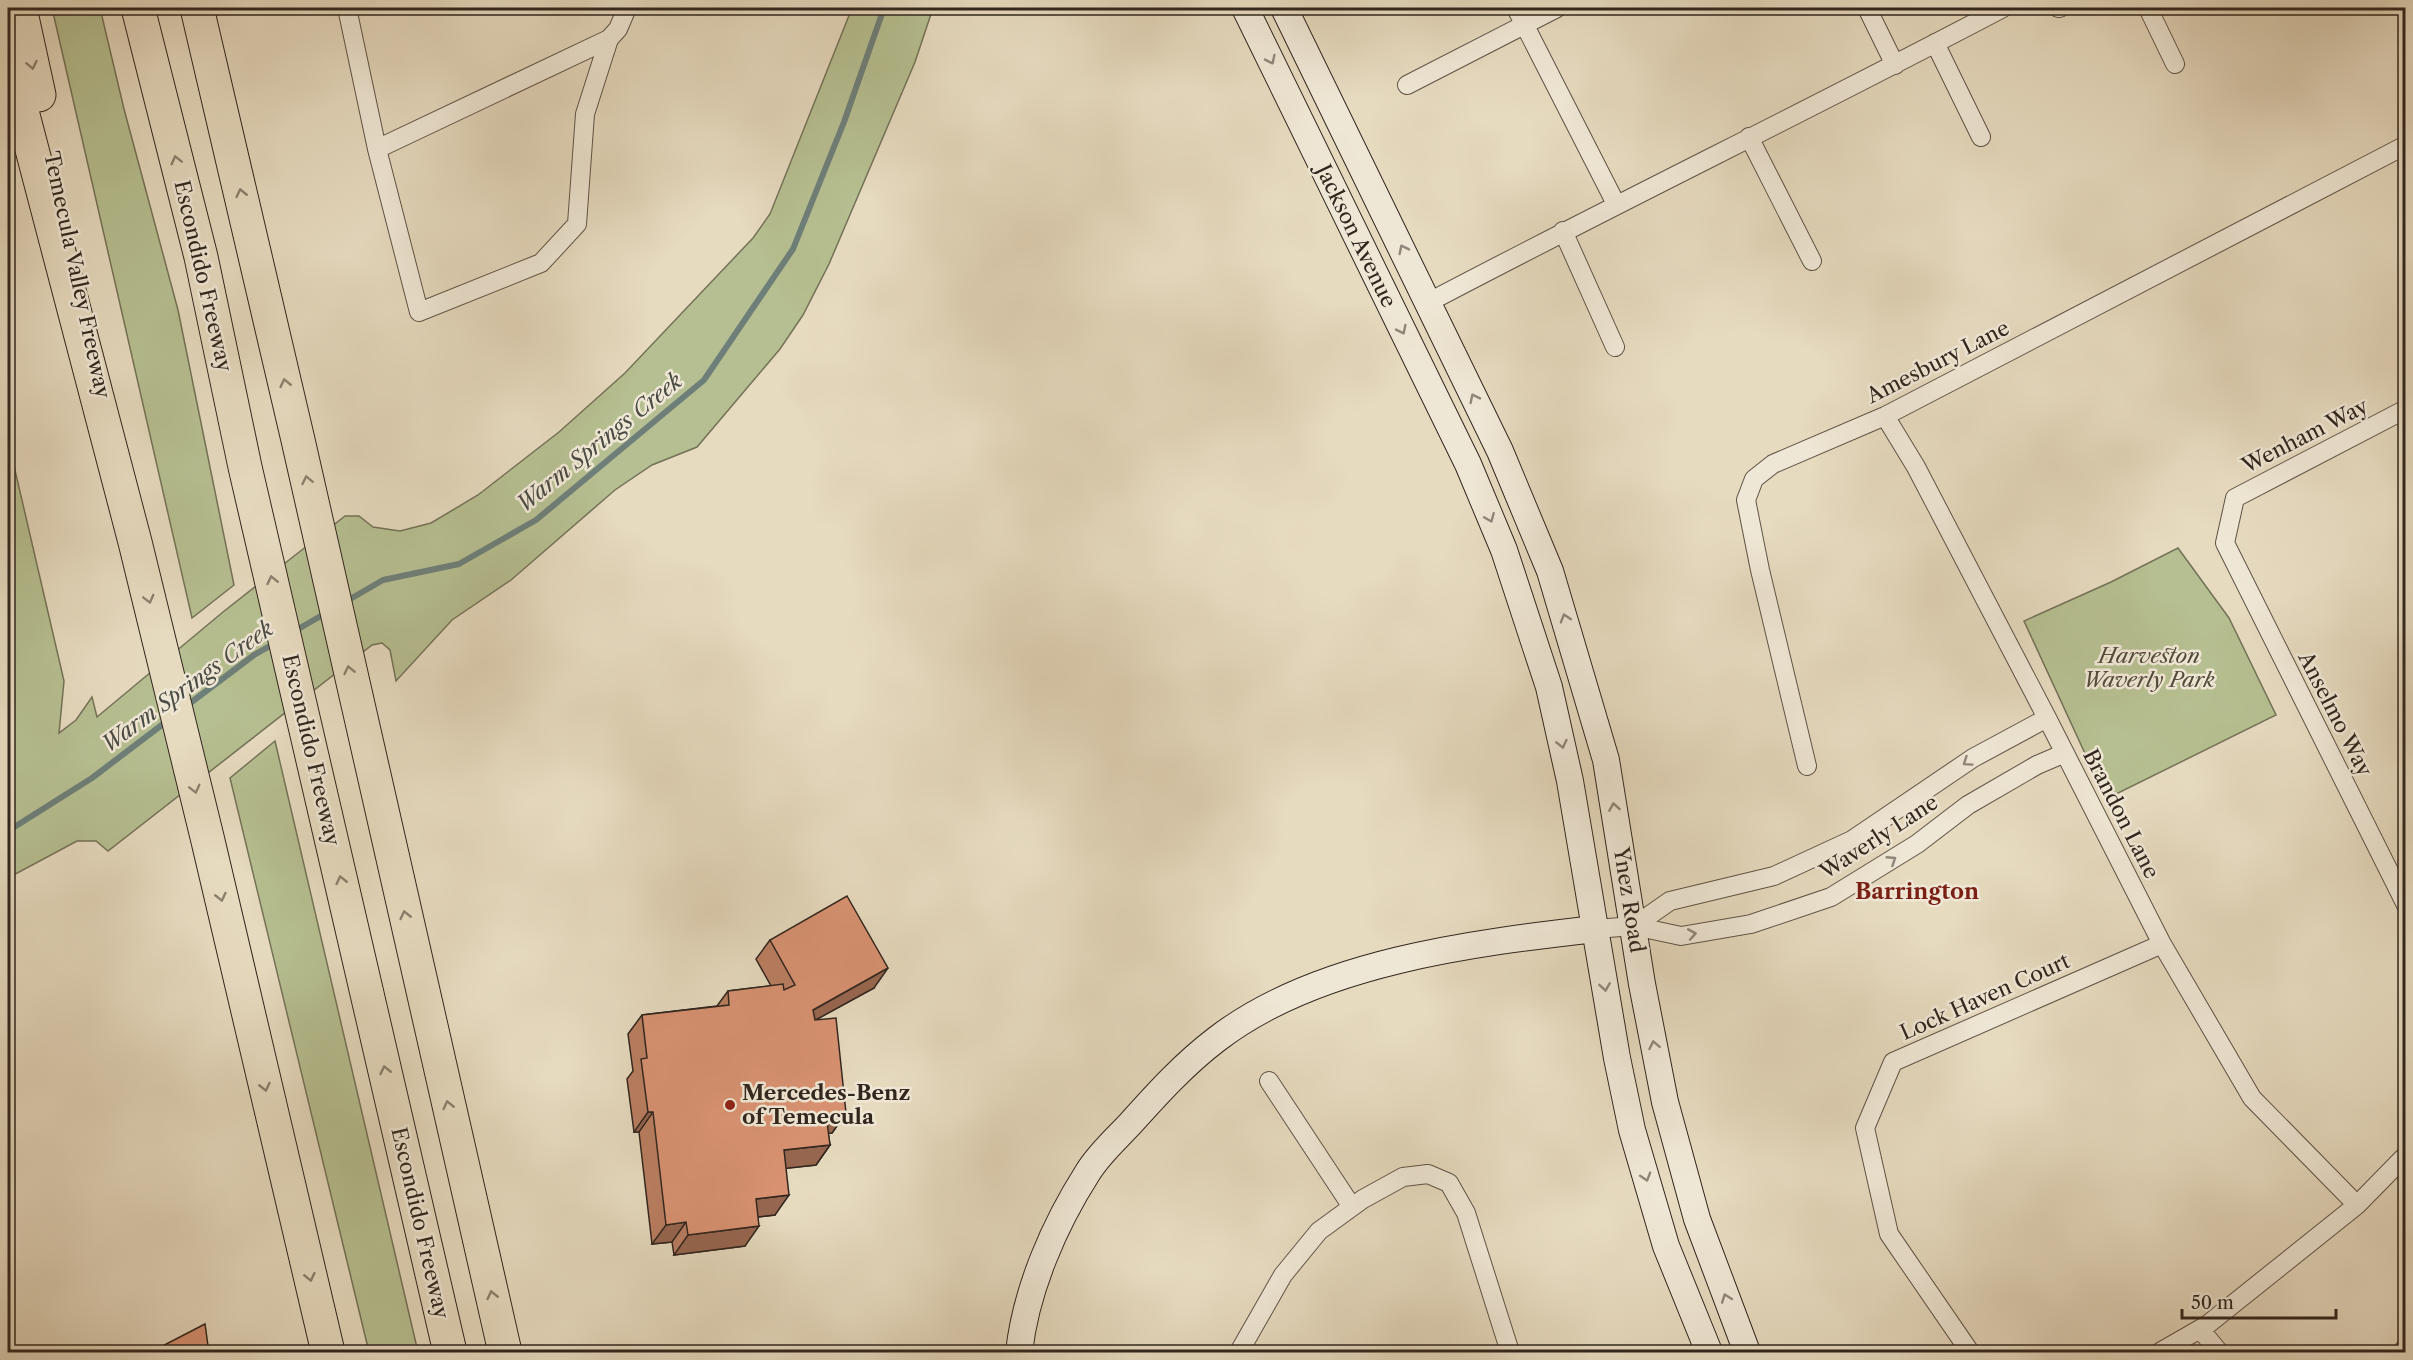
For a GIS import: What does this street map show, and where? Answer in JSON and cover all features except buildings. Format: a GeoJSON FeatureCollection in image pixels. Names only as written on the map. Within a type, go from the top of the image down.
{"type":"FeatureCollection","features":[{"type":"Feature","properties":{"kind":"highway","name":"Temecula Valley Freeway"},"geometry":{"type":"LineString","coordinates":[[20,8],[135,542]]}},
{"type":"Feature","properties":{"kind":"highway","name":"Escondido Freeway"},"geometry":{"type":"LineString","coordinates":[[138,8],[201,257],[245,467],[450,1353]]}},
{"type":"Feature","properties":{"kind":"highway"},"geometry":{"type":"LineString","coordinates":[[197,8],[298,440],[505,1353]]}},
{"type":"Feature","properties":{"kind":"highway"},"geometry":{"type":"LineString","coordinates":[[8,58],[135,542],[328,1353]]}},
{"type":"Feature","properties":{"kind":"main road","name":"Jackson Avenue"},"geometry":{"type":"LineString","coordinates":[[1245,8],[1468,464]]}},
{"type":"Feature","properties":{"kind":"main road","name":"Jackson Avenue"},"geometry":{"type":"LineString","coordinates":[[1284,8],[1500,451]]}},
{"type":"Feature","properties":{"kind":"main road"},"geometry":{"type":"LineString","coordinates":[[1316,151],[1347,136]]}},
{"type":"Feature","properties":{"kind":"main road","name":"Ynez Road"},"geometry":{"type":"LineString","coordinates":[[1500,451],[1550,571],[1591,705],[1606,760],[1642,984],[1665,1102],[1697,1218],[1747,1353]]}},
{"type":"Feature","properties":{"kind":"main road","name":"Ynez Road"},"geometry":{"type":"LineString","coordinates":[[1468,464],[1504,550],[1549,687],[1570,781],[1632,1130],[1666,1246],[1709,1353]]}},
{"type":"Feature","properties":{"kind":"main road"},"geometry":{"type":"LineString","coordinates":[[1019,1353],[1033,1291],[1054,1234],[1089,1170],[1181,1070],[1217,1038],[1275,1003],[1310,988],[1378,965],[1434,952],[1595,929]]}},
{"type":"Feature","properties":{"kind":"street"},"geometry":{"type":"LineString","coordinates":[[347,8],[377,149],[418,312],[541,263],[577,224],[585,114],[609,39]]}},
{"type":"Feature","properties":{"kind":"street"},"geometry":{"type":"LineString","coordinates":[[377,149],[609,39],[618,29],[627,8]]}},
{"type":"Feature","properties":{"kind":"street"},"geometry":{"type":"LineString","coordinates":[[1516,8],[1616,204]]}},
{"type":"Feature","properties":{"kind":"street"},"geometry":{"type":"LineString","coordinates":[[1407,86],[1557,8]]}},
{"type":"Feature","properties":{"kind":"street"},"geometry":{"type":"LineString","coordinates":[[1867,8],[1895,65]]}},
{"type":"Feature","properties":{"kind":"street"},"geometry":{"type":"LineString","coordinates":[[1429,302],[1563,231],[1895,65],[2003,8]]}},
{"type":"Feature","properties":{"kind":"street"},"geometry":{"type":"LineString","coordinates":[[2148,8],[2175,64]]}},
{"type":"Feature","properties":{"kind":"street"},"geometry":{"type":"LineString","coordinates":[[1935,43],[1981,137]]}},
{"type":"Feature","properties":{"kind":"street"},"geometry":{"type":"LineString","coordinates":[[1749,137],[1812,261]]}},
{"type":"Feature","properties":{"kind":"street","name":"Amesbury Lane"},"geometry":{"type":"LineString","coordinates":[[1808,766],[1760,570],[1746,500],[1754,479],[1773,464],[1885,416],[2406,145]]}},
{"type":"Feature","properties":{"kind":"street"},"geometry":{"type":"LineString","coordinates":[[1563,231],[1615,347]]}},
{"type":"Feature","properties":{"kind":"street","name":"Wenham Way"},"geometry":{"type":"LineString","coordinates":[[2225,543],[2235,498],[2406,409]]}},
{"type":"Feature","properties":{"kind":"street","name":"Brandon Lane"},"geometry":{"type":"LineString","coordinates":[[1885,416],[1916,467],[2162,944],[2252,1098],[2357,1205]]}},
{"type":"Feature","properties":{"kind":"street","name":"Anselmo Way"},"geometry":{"type":"LineString","coordinates":[[2225,543],[2406,905]]}},
{"type":"Feature","properties":{"kind":"street","name":"Waverly Lane"},"geometry":{"type":"LineString","coordinates":[[1634,926],[1671,901],[1774,876],[1852,840],[1973,758],[2047,718]]}},
{"type":"Feature","properties":{"kind":"street","name":"Waverly Lane"},"geometry":{"type":"LineString","coordinates":[[1634,926],[1681,936],[1751,924],[1831,897],[1917,844],[1968,805],[2037,765],[2065,753]]}},
{"type":"Feature","properties":{"kind":"street"},"geometry":{"type":"LineString","coordinates":[[1595,929],[1634,926]]}},
{"type":"Feature","properties":{"kind":"street","name":"Lock Haven Court"},"geometry":{"type":"LineString","coordinates":[[1970,1353],[1889,1234],[1865,1128],[1893,1062],[2162,944]]}},
{"type":"Feature","properties":{"kind":"street"},"geometry":{"type":"LineString","coordinates":[[1269,1081],[1352,1207]]}},
{"type":"Feature","properties":{"kind":"street"},"geometry":{"type":"LineString","coordinates":[[2160,1353],[2200,1329],[2357,1205],[2406,1155]]}},
{"type":"Feature","properties":{"kind":"street"},"geometry":{"type":"LineString","coordinates":[[1239,1353],[1283,1275],[1319,1231],[1352,1207],[1403,1177],[1428,1174],[1449,1184],[1466,1214],[1510,1353]]}},
{"type":"Feature","properties":{"kind":"street"},"geometry":{"type":"LineString","coordinates":[[2200,1329],[2220,1353]]}},
{"type":"Feature","properties":{"kind":"green space"},"geometry":{"type":"Polygon","coordinates":[[[52,8],[100,8],[124,109],[178,310],[234,585],[192,618],[52,8]]]}},
{"type":"Feature","properties":{"kind":"green space"},"geometry":{"type":"Polygon","coordinates":[[[852,8],[933,8],[915,62],[829,264],[803,315],[780,349],[697,447],[652,465],[615,490],[511,580],[452,620],[396,681],[390,650],[382,643],[372,645],[108,851],[96,841],[77,841],[8,878],[8,440],[64,681],[59,733],[76,720],[92,697],[97,717],[223,612],[345,516],[359,516],[373,527],[400,531],[431,523],[478,495],[559,432],[625,373],[753,238],[770,214],[852,8]]]}},
{"type":"Feature","properties":{"kind":"green space","name":"Harveston Waverly Park"},"geometry":{"type":"Polygon","coordinates":[[[2178,548],[2229,618],[2276,715],[2106,799],[2024,621],[2111,582],[2178,548]]]}},
{"type":"Feature","properties":{"kind":"green space"},"geometry":{"type":"Polygon","coordinates":[[[275,741],[418,1352],[369,1352],[230,778],[275,741]]]}},
{"type":"Feature","properties":{"kind":"green space"},"geometry":{"type":"Polygon","coordinates":[[[2405,1333],[2405,1352],[2390,1352],[2405,1333]]]}},
{"type":"Feature","properties":{"kind":"waterway","name":"Warm Springs Creek"},"geometry":{"type":"LineString","coordinates":[[345,602],[383,580],[459,564],[536,520],[704,380],[793,249],[844,122],[884,8]]}},
{"type":"Feature","properties":{"kind":"waterway","name":"Warm Springs Creek"},"geometry":{"type":"LineString","coordinates":[[293,632],[326,613]]}},
{"type":"Feature","properties":{"kind":"waterway","name":"Warm Springs Creek"},"geometry":{"type":"LineString","coordinates":[[185,707],[254,655],[277,642]]}},
{"type":"Feature","properties":{"kind":"waterway","name":"Warm Springs Creek"},"geometry":{"type":"LineString","coordinates":[[8,831],[92,778],[167,721]]}},
{"type":"Feature","properties":{"kind":"place","name":"Mercedes-Benz of Temecula"},"geometry":{"type":"Point","coordinates":[730,1105]}},
{"type":"Feature","properties":{"kind":"district","name":"Barrington"},"geometry":{"type":"Point","coordinates":[1917,891]}}]}
